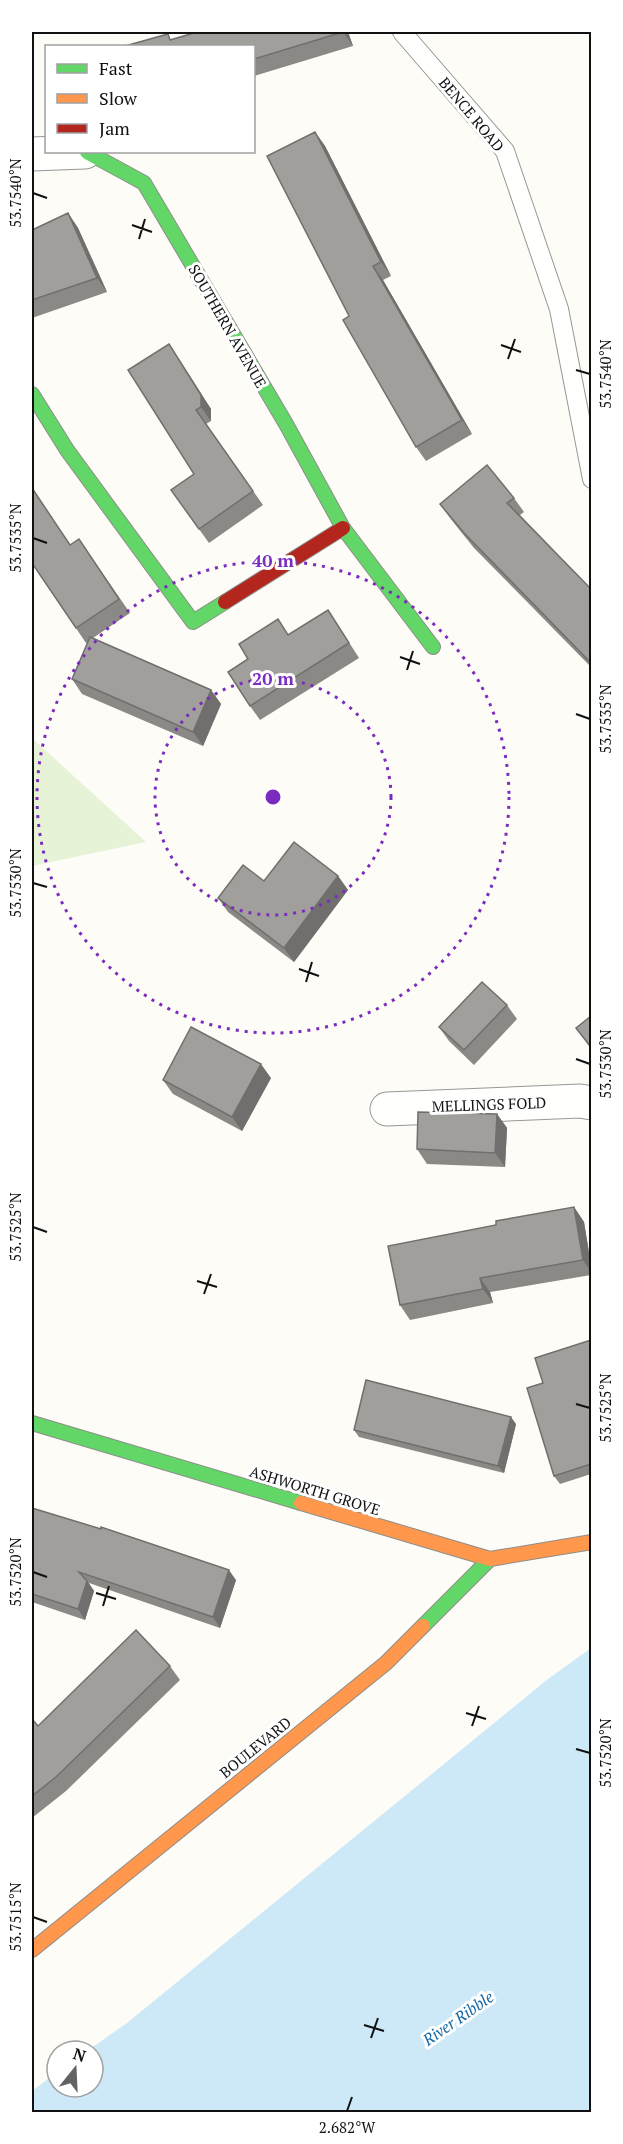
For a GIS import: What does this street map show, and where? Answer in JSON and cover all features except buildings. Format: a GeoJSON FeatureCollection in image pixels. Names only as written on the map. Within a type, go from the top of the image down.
{"type":"FeatureCollection","features":[{"type":"Feature","properties":{"kind":"street","name":"SOUTHERN AVENUE"},"geometry":{"type":"LineString","coordinates":[[32,154],[59,153]]}},
{"type":"Feature","properties":{"kind":"street","name":"SOUTHERN AVENUE"},"geometry":{"type":"LineString","coordinates":[[88,153],[144,183],[280,414],[343,528],[433,647]]}},
{"type":"Feature","properties":{"kind":"street"},"geometry":{"type":"LineString","coordinates":[[32,394],[67,450],[193,622],[343,528]]}},
{"type":"Feature","properties":{"kind":"street","name":"MELLINGS FOLD"},"geometry":{"type":"LineString","coordinates":[[387,1109],[580,1101],[591,1103]]}},
{"type":"Feature","properties":{"kind":"street","name":"ASHWORTH GROVE"},"geometry":{"type":"LineString","coordinates":[[32,1423],[489,1559],[591,1542]]}},
{"type":"Feature","properties":{"kind":"street","name":"BOULEVARD"},"geometry":{"type":"LineString","coordinates":[[32,1950],[386,1663],[489,1559]]}},
{"type":"Feature","properties":{"kind":"lane","name":"BENCE ROAD"},"geometry":{"type":"LineString","coordinates":[[402,32],[505,151],[559,309],[591,479]]}},
{"type":"Feature","properties":{"kind":"green space"},"geometry":{"type":"Polygon","coordinates":[[[32,738],[146,842],[32,866],[32,738]]]}},
{"type":"Feature","properties":{"kind":"water","name":"River Ribble"},"geometry":{"type":"Polygon","coordinates":[[[591,1648],[591,2112],[32,2112],[32,2091],[45,2081],[45,2099],[105,2099],[104,2039],[127,2023],[548,1679],[591,1648]]]}},
{"type":"Feature","properties":{"kind":"traffic: fast"},"geometry":{"type":"LineString","coordinates":[[89,153],[144,183],[286,424],[343,528],[433,647]]}},
{"type":"Feature","properties":{"kind":"traffic: fast"},"geometry":{"type":"LineString","coordinates":[[32,394],[67,450],[193,622],[225,602]]}},
{"type":"Feature","properties":{"kind":"traffic: fast"},"geometry":{"type":"LineString","coordinates":[[32,1423],[301,1503]]}},
{"type":"Feature","properties":{"kind":"traffic: fast"},"geometry":{"type":"LineString","coordinates":[[423,1626],[490,1559]]}},
{"type":"Feature","properties":{"kind":"traffic: slow"},"geometry":{"type":"LineString","coordinates":[[301,1503],[490,1559],[592,1542]]}},
{"type":"Feature","properties":{"kind":"traffic: slow"},"geometry":{"type":"LineString","coordinates":[[32,1950],[386,1663],[423,1626]]}},
{"type":"Feature","properties":{"kind":"traffic: jam"},"geometry":{"type":"LineString","coordinates":[[225,602],[343,528]]}}]}
